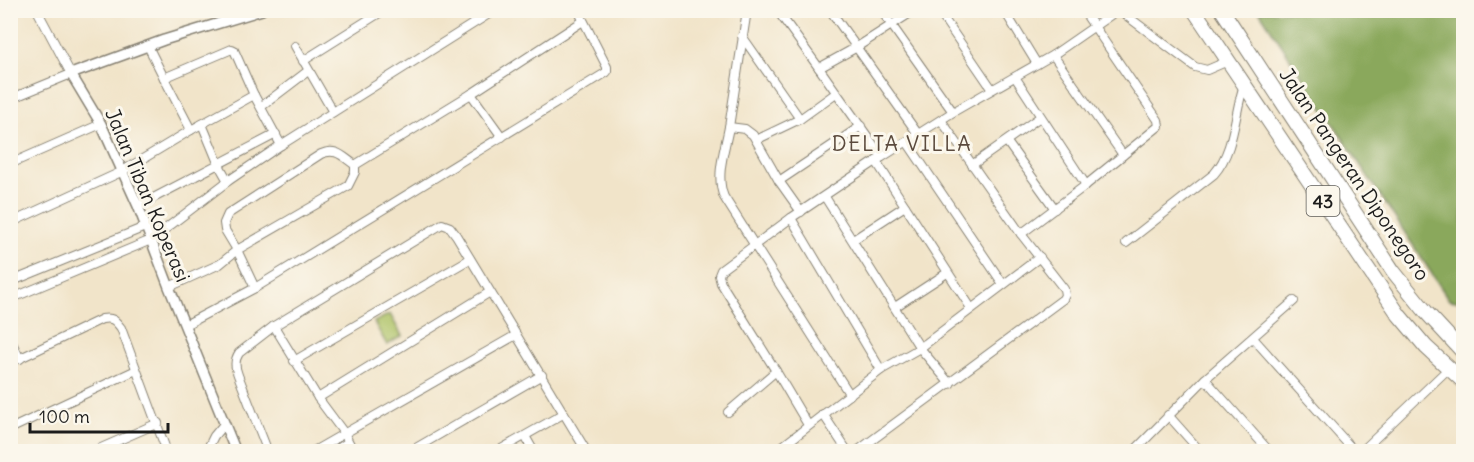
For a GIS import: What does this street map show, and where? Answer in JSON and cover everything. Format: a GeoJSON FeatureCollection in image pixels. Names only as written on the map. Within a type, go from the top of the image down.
{"type":"FeatureCollection","features":[{"type":"Feature","properties":{"kind":"highway","name":"43"},"geometry":{"type":"LineString","coordinates":[[1194,10],[1412,332],[1464,382]]}},
{"type":"Feature","properties":{"kind":"highway","name":"Jalan Pangeran Diponegoro"},"geometry":{"type":"LineString","coordinates":[[1222,10],[1365,229],[1411,295],[1464,353]]}},
{"type":"Feature","properties":{"kind":"highway"},"geometry":{"type":"LineString","coordinates":[[1347,237],[1365,229]]}},
{"type":"Feature","properties":{"kind":"street"},"geometry":{"type":"LineString","coordinates":[[37,10],[71,75]]}},
{"type":"Feature","properties":{"kind":"street"},"geometry":{"type":"LineString","coordinates":[[10,99],[148,46],[262,10]]}},
{"type":"Feature","properties":{"kind":"street"},"geometry":{"type":"LineString","coordinates":[[303,61],[384,10]]}},
{"type":"Feature","properties":{"kind":"street"},"geometry":{"type":"LineString","coordinates":[[10,299],[151,240],[228,181],[281,145],[495,10]]}},
{"type":"Feature","properties":{"kind":"street"},"geometry":{"type":"LineString","coordinates":[[185,325],[255,288],[607,72],[578,10]]}},
{"type":"Feature","properties":{"kind":"street"},"geometry":{"type":"LineString","coordinates":[[747,10],[721,173],[721,190],[754,246],[850,395]]}},
{"type":"Feature","properties":{"kind":"street"},"geometry":{"type":"LineString","coordinates":[[777,10],[861,126],[905,206],[971,309]]}},
{"type":"Feature","properties":{"kind":"street"},"geometry":{"type":"LineString","coordinates":[[830,10],[918,134]]}},
{"type":"Feature","properties":{"kind":"street"},"geometry":{"type":"LineString","coordinates":[[880,10],[953,112]]}},
{"type":"Feature","properties":{"kind":"street"},"geometry":{"type":"LineString","coordinates":[[819,68],[892,26],[915,10]]}},
{"type":"Feature","properties":{"kind":"street"},"geometry":{"type":"LineString","coordinates":[[938,10],[992,89]]}},
{"type":"Feature","properties":{"kind":"street"},"geometry":{"type":"LineString","coordinates":[[1004,10],[1037,64]]}},
{"type":"Feature","properties":{"kind":"street"},"geometry":{"type":"LineString","coordinates":[[1021,234],[1086,185],[1157,128],[1160,123],[1083,10]]}},
{"type":"Feature","properties":{"kind":"street"},"geometry":{"type":"LineString","coordinates":[[807,425],[719,279],[721,270],[791,218],[879,159],[953,112],[1053,55],[1118,10],[1195,67],[1208,70],[1228,61]]}},
{"type":"Feature","properties":{"kind":"street"},"geometry":{"type":"LineString","coordinates":[[355,165],[471,94],[583,21]]}},
{"type":"Feature","properties":{"kind":"street"},"geometry":{"type":"LineString","coordinates":[[742,36],[800,118]]}},
{"type":"Feature","properties":{"kind":"street"},"geometry":{"type":"LineString","coordinates":[[148,46],[191,130]]}},
{"type":"Feature","properties":{"kind":"street"},"geometry":{"type":"LineString","coordinates":[[295,46],[333,112]]}},
{"type":"Feature","properties":{"kind":"street"},"geometry":{"type":"LineString","coordinates":[[164,78],[232,49],[281,145]]}},
{"type":"Feature","properties":{"kind":"street"},"geometry":{"type":"LineString","coordinates":[[1053,55],[1123,155]]}},
{"type":"Feature","properties":{"kind":"street"},"geometry":{"type":"LineString","coordinates":[[262,106],[308,71]]}},
{"type":"Feature","properties":{"kind":"street","name":"Jalan Tiban Koperasi"},"geometry":{"type":"LineString","coordinates":[[71,75],[101,124],[138,206],[236,452]]}},
{"type":"Feature","properties":{"kind":"street"},"geometry":{"type":"LineString","coordinates":[[1015,77],[1086,185]]}},
{"type":"Feature","properties":{"kind":"street"},"geometry":{"type":"LineString","coordinates":[[1126,243],[1214,174],[1221,166],[1227,154],[1244,85]]}},
{"type":"Feature","properties":{"kind":"street"},"geometry":{"type":"LineString","coordinates":[[756,140],[800,118],[836,93]]}},
{"type":"Feature","properties":{"kind":"street"},"geometry":{"type":"LineString","coordinates":[[471,94],[502,136]]}},
{"type":"Feature","properties":{"kind":"street"},"geometry":{"type":"LineString","coordinates":[[10,223],[121,172],[254,95]]}},
{"type":"Feature","properties":{"kind":"street"},"geometry":{"type":"LineString","coordinates":[[972,165],[1040,117]]}},
{"type":"Feature","properties":{"kind":"street"},"geometry":{"type":"LineString","coordinates":[[856,452],[950,384],[1063,299],[1065,295],[1064,289],[1021,234],[941,120]]}},
{"type":"Feature","properties":{"kind":"street"},"geometry":{"type":"LineString","coordinates":[[10,164],[101,124]]}},
{"type":"Feature","properties":{"kind":"street"},"geometry":{"type":"LineString","coordinates":[[201,124],[228,181]]}},
{"type":"Feature","properties":{"kind":"street"},"geometry":{"type":"LineString","coordinates":[[779,181],[861,126]]}},
{"type":"Feature","properties":{"kind":"street"},"geometry":{"type":"LineString","coordinates":[[729,127],[750,131],[779,181],[801,212]]}},
{"type":"Feature","properties":{"kind":"street"},"geometry":{"type":"LineString","coordinates":[[138,206],[276,134]]}},
{"type":"Feature","properties":{"kind":"street"},"geometry":{"type":"LineString","coordinates":[[907,142],[1003,284]]}},
{"type":"Feature","properties":{"kind":"street"},"geometry":{"type":"LineString","coordinates":[[1007,142],[1055,209]]}},
{"type":"Feature","properties":{"kind":"street"},"geometry":{"type":"LineString","coordinates":[[255,288],[225,230],[224,223],[228,214],[328,151],[336,151],[355,165]]}},
{"type":"Feature","properties":{"kind":"street"},"geometry":{"type":"LineString","coordinates":[[169,286],[220,264],[237,250],[348,186],[355,172],[355,165]]}},
{"type":"Feature","properties":{"kind":"street"},"geometry":{"type":"LineString","coordinates":[[825,197],[920,348],[950,384]]}},
{"type":"Feature","properties":{"kind":"street"},"geometry":{"type":"LineString","coordinates":[[853,240],[905,206]]}},
{"type":"Feature","properties":{"kind":"street"},"geometry":{"type":"LineString","coordinates":[[791,218],[881,370]]}},
{"type":"Feature","properties":{"kind":"street"},"geometry":{"type":"LineString","coordinates":[[268,452],[235,365],[239,353],[274,326],[438,225],[450,227],[587,452]]}},
{"type":"Feature","properties":{"kind":"street"},"geometry":{"type":"LineString","coordinates":[[10,282],[146,227]]}},
{"type":"Feature","properties":{"kind":"street"},"geometry":{"type":"LineString","coordinates":[[776,452],[807,425],[881,370],[920,348],[1040,257]]}},
{"type":"Feature","properties":{"kind":"street"},"geometry":{"type":"LineString","coordinates":[[294,361],[470,259]]}},
{"type":"Feature","properties":{"kind":"street"},"geometry":{"type":"LineString","coordinates":[[895,307],[947,273]]}},
{"type":"Feature","properties":{"kind":"street"},"geometry":{"type":"LineString","coordinates":[[318,398],[490,292]]}},
{"type":"Feature","properties":{"kind":"street"},"geometry":{"type":"LineString","coordinates":[[1135,451],[1205,379],[1294,301]]}},
{"type":"Feature","properties":{"kind":"street"},"geometry":{"type":"LineString","coordinates":[[10,363],[108,318],[114,319],[121,328],[167,452]]}},
{"type":"Feature","properties":{"kind":"street"},"geometry":{"type":"LineString","coordinates":[[274,326],[294,361],[354,452]]}},
{"type":"Feature","properties":{"kind":"street"},"geometry":{"type":"LineString","coordinates":[[312,452],[516,334]]}},
{"type":"Feature","properties":{"kind":"street"},"geometry":{"type":"LineString","coordinates":[[1253,338],[1355,452]]}},
{"type":"Feature","properties":{"kind":"street"},"geometry":{"type":"LineString","coordinates":[[10,339],[20,359]]}},
{"type":"Feature","properties":{"kind":"street"},"geometry":{"type":"LineString","coordinates":[[1361,452],[1448,369]]}},
{"type":"Feature","properties":{"kind":"street"},"geometry":{"type":"LineString","coordinates":[[10,429],[136,370]]}},
{"type":"Feature","properties":{"kind":"street"},"geometry":{"type":"LineString","coordinates":[[728,412],[776,371]]}},
{"type":"Feature","properties":{"kind":"street"},"geometry":{"type":"LineString","coordinates":[[409,452],[542,375]]}},
{"type":"Feature","properties":{"kind":"street"},"geometry":{"type":"LineString","coordinates":[[1205,379],[1270,452]]}},
{"type":"Feature","properties":{"kind":"street"},"geometry":{"type":"LineString","coordinates":[[496,452],[563,414]]}},
{"type":"Feature","properties":{"kind":"street"},"geometry":{"type":"LineString","coordinates":[[823,414],[848,452]]}},
{"type":"Feature","properties":{"kind":"street"},"geometry":{"type":"LineString","coordinates":[[1168,415],[1201,452]]}},
{"type":"Feature","properties":{"kind":"street"},"geometry":{"type":"LineString","coordinates":[[92,452],[158,423]]}},
{"type":"Feature","properties":{"kind":"street"},"geometry":{"type":"LineString","coordinates":[[206,452],[214,436],[224,424]]}},
{"type":"Feature","properties":{"kind":"street"},"geometry":{"type":"LineString","coordinates":[[525,436],[534,452]]}},
{"type":"Feature","properties":{"kind":"street"},"geometry":{"type":"LineString","coordinates":[[333,452],[348,442]]}},
{"type":"Feature","properties":{"kind":"green space"},"geometry":{"type":"Polygon","coordinates":[[[1259,11],[1463,11],[1463,302],[1449,300],[1259,11]]]}},
{"type":"Feature","properties":{"kind":"green space"},"geometry":{"type":"Polygon","coordinates":[[[390,314],[402,336],[387,345],[374,322],[390,314]]]}},
{"type":"Feature","properties":{"kind":"district","name":"DELTA VILLA"},"geometry":{"type":"Point","coordinates":[902,143]}}]}
